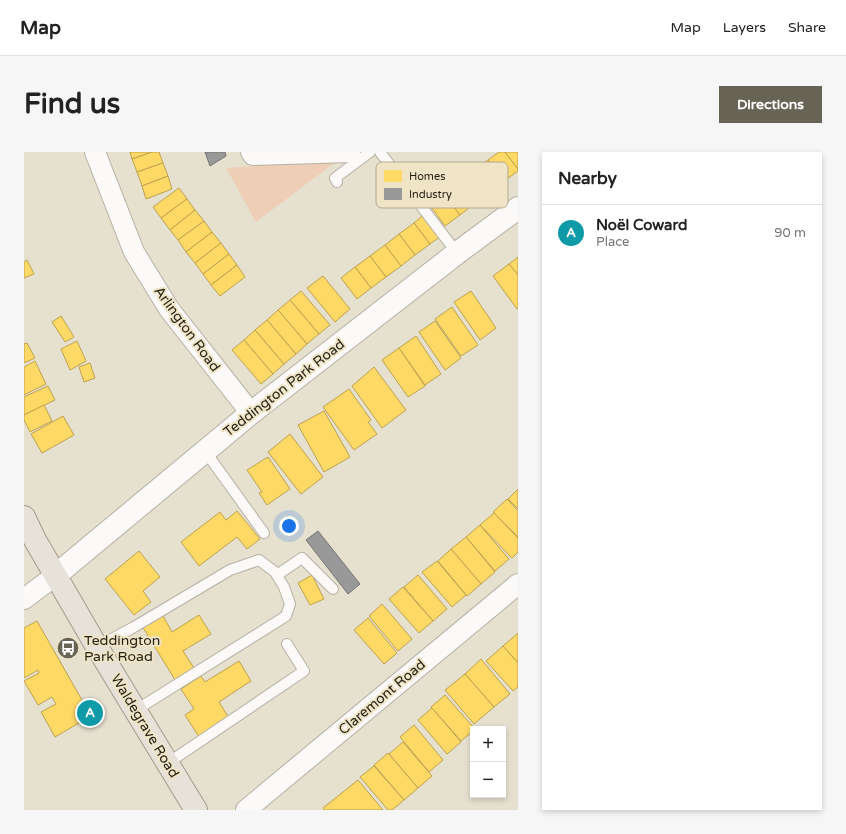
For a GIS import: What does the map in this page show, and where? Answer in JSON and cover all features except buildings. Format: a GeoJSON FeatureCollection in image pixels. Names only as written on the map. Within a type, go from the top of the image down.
{"type":"FeatureCollection","features":[{"type":"Feature","properties":{"kind":"main road","name":"Waldegrave Road"},"geometry":{"type":"LineString","coordinates":[[24,517],[35,540],[97,647],[196,810]]}},
{"type":"Feature","properties":{"kind":"street","name":"Arlington Road"},"geometry":{"type":"LineString","coordinates":[[95,152],[134,252],[169,309],[251,413]]}},
{"type":"Feature","properties":{"kind":"street"},"geometry":{"type":"LineString","coordinates":[[251,152],[252,155],[350,152]]}},
{"type":"Feature","properties":{"kind":"street","name":"Teddington Park Road"},"geometry":{"type":"LineString","coordinates":[[56,575],[251,413],[457,253],[518,208]]}},
{"type":"Feature","properties":{"kind":"street"},"geometry":{"type":"LineString","coordinates":[[24,599],[56,575]]}},
{"type":"Feature","properties":{"kind":"street","name":"Claremont Road"},"geometry":{"type":"LineString","coordinates":[[246,810],[518,584]]}},
{"type":"Feature","properties":{"kind":"lane"},"geometry":{"type":"LineString","coordinates":[[337,182],[334,178],[370,152]]}},
{"type":"Feature","properties":{"kind":"lane"},"geometry":{"type":"LineString","coordinates":[[380,152],[388,162]]}},
{"type":"Feature","properties":{"kind":"lane"},"geometry":{"type":"LineString","coordinates":[[423,208],[457,253]]}},
{"type":"Feature","properties":{"kind":"lane"},"geometry":{"type":"LineString","coordinates":[[205,451],[264,534]]}},
{"type":"Feature","properties":{"kind":"lane"},"geometry":{"type":"LineString","coordinates":[[277,575],[302,558],[333,589]]}},
{"type":"Feature","properties":{"kind":"lane"},"geometry":{"type":"LineString","coordinates":[[97,647],[134,627],[230,570],[259,560],[277,575],[284,587],[290,604],[286,616],[136,710]]}},
{"type":"Feature","properties":{"kind":"lane"},"geometry":{"type":"LineString","coordinates":[[168,763],[304,672],[287,644]]}},
{"type":"Feature","properties":{"kind":"shaded area"},"geometry":{"type":"Polygon","coordinates":[[[337,161],[256,222],[226,168],[337,161]]]}},
{"type":"Feature","properties":{"kind":"place","name":"Teddington Park Road"},"geometry":{"type":"Point","coordinates":[68,648]}},
{"type":"Feature","properties":{"kind":"place","name":"Noël Coward"},"geometry":{"type":"Point","coordinates":[90,713]}}]}
